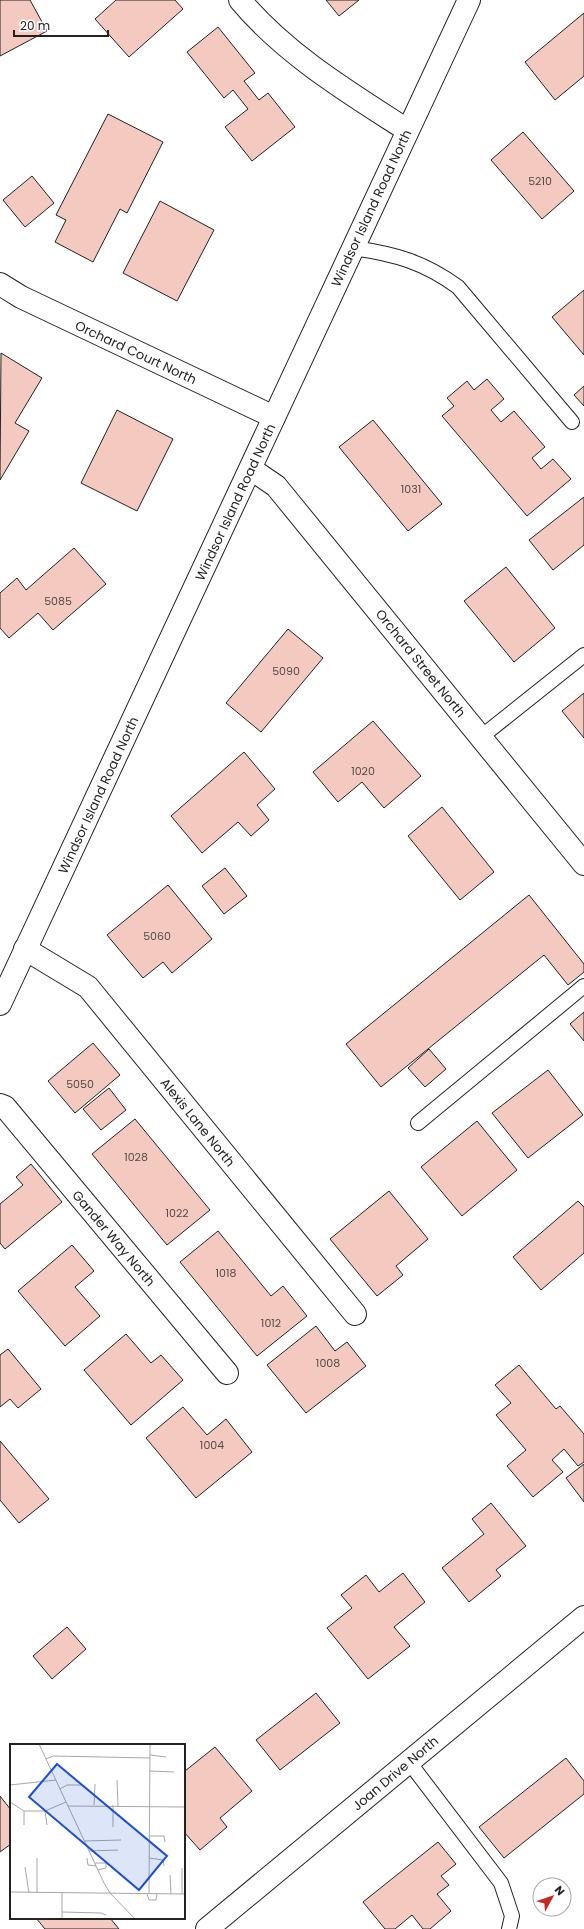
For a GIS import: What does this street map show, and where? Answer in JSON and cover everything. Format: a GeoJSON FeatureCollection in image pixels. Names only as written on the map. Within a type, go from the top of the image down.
{"type":"FeatureCollection","features":[{"type":"Feature","properties":{"kind":"street"},"geometry":{"type":"LineString","coordinates":[[240,0],[268,29],[295,53],[341,87],[407,130]]}},
{"type":"Feature","properties":{"kind":"street","name":"Windsor Island Road North"},"geometry":{"type":"LineString","coordinates":[[0,1004],[469,0]]}},
{"type":"Feature","properties":{"kind":"street","name":"Orchard Court North"},"geometry":{"type":"LineString","coordinates":[[0,284],[21,297],[274,417]]}},
{"type":"Feature","properties":{"kind":"street","name":"Orchard Street North"},"geometry":{"type":"LineString","coordinates":[[251,469],[276,486],[584,864]]}},
{"type":"Feature","properties":{"kind":"street","name":"Alexis Lane North"},"geometry":{"type":"LineString","coordinates":[[25,949],[88,987],[355,1314]]}},
{"type":"Feature","properties":{"kind":"street","name":"Gander Way North"},"geometry":{"type":"LineString","coordinates":[[0,1105],[5,1107],[227,1373]]}},
{"type":"Feature","properties":{"kind":"street","name":"Joan Drive North"},"geometry":{"type":"LineString","coordinates":[[207,1929],[584,1617]]}},
{"type":"Feature","properties":{"kind":"lane"},"geometry":{"type":"LineString","coordinates":[[353,248],[378,252],[417,263],[439,273],[458,288],[572,422]]}},
{"type":"Feature","properties":{"kind":"lane"},"geometry":{"type":"LineString","coordinates":[[481,737],[584,655]]}},
{"type":"Feature","properties":{"kind":"lane"},"geometry":{"type":"LineString","coordinates":[[418,1123],[584,986]]}},
{"type":"Feature","properties":{"kind":"lane"},"geometry":{"type":"LineString","coordinates":[[409,1762],[501,1883],[512,1916],[509,1929]]}},
{"type":"Feature","properties":{"kind":"building"},"geometry":{"type":"Polygon","coordinates":[[[0,0],[30,0],[47,31],[0,56],[0,0]]]}},
{"type":"Feature","properties":{"kind":"building"},"geometry":{"type":"Polygon","coordinates":[[[116,0],[175,0],[183,9],[129,57],[95,19],[116,0]]]}},
{"type":"Feature","properties":{"kind":"building"},"geometry":{"type":"Polygon","coordinates":[[[326,0],[359,0],[339,16],[326,0]]]}},
{"type":"Feature","properties":{"kind":"building"},"geometry":{"type":"Polygon","coordinates":[[[584,13],[584,76],[555,100],[525,62],[584,13]]]}},
{"type":"Feature","properties":{"kind":"building"},"geometry":{"type":"Polygon","coordinates":[[[218,27],[255,73],[244,81],[259,100],[268,93],[295,127],[252,161],[225,127],[248,109],[233,90],[224,98],[187,52],[218,27]]]}},
{"type":"Feature","properties":{"kind":"building"},"geometry":{"type":"Polygon","coordinates":[[[108,114],[163,142],[127,213],[120,209],[93,262],[55,242],[66,220],[56,215],[108,114]]]}},
{"type":"Feature","properties":{"kind":"building"},"geometry":{"type":"Polygon","coordinates":[[[523,132],[574,191],[542,219],[491,160],[523,132]]]}},
{"type":"Feature","properties":{"kind":"building"},"geometry":{"type":"Polygon","coordinates":[[[32,176],[54,203],[25,227],[3,200],[32,176]]]}},
{"type":"Feature","properties":{"kind":"building"},"geometry":{"type":"Polygon","coordinates":[[[160,201],[214,230],[177,301],[123,273],[160,201]]]}},
{"type":"Feature","properties":{"kind":"building"},"geometry":{"type":"Polygon","coordinates":[[[584,290],[584,355],[552,317],[584,290]]]}},
{"type":"Feature","properties":{"kind":"building"},"geometry":{"type":"Polygon","coordinates":[[[1,353],[42,378],[15,423],[29,431],[0,480],[1,353]]]}},
{"type":"Feature","properties":{"kind":"building"},"geometry":{"type":"Polygon","coordinates":[[[487,379],[504,399],[491,410],[501,422],[514,411],[545,447],[532,458],[541,469],[553,459],[571,479],[527,516],[442,416],[454,406],[447,398],[467,381],[474,390],[487,379]]]}},
{"type":"Feature","properties":{"kind":"building"},"geometry":{"type":"Polygon","coordinates":[[[584,386],[584,406],[574,395],[584,386]]]}},
{"type":"Feature","properties":{"kind":"building"},"geometry":{"type":"Polygon","coordinates":[[[117,410],[173,439],[137,511],[81,483],[117,410]]]}},
{"type":"Feature","properties":{"kind":"building"},"geometry":{"type":"Polygon","coordinates":[[[373,420],[442,504],[408,531],[339,447],[373,420]]]}},
{"type":"Feature","properties":{"kind":"building"},"geometry":{"type":"Polygon","coordinates":[[[584,497],[584,545],[553,570],[529,540],[584,497]]]}},
{"type":"Feature","properties":{"kind":"building"},"geometry":{"type":"Polygon","coordinates":[[[74,548],[106,584],[53,630],[38,613],[9,638],[0,628],[0,593],[17,578],[26,590],[74,548]]]}},
{"type":"Feature","properties":{"kind":"building"},"geometry":{"type":"Polygon","coordinates":[[[506,567],[555,628],[514,662],[464,601],[506,567]]]}},
{"type":"Feature","properties":{"kind":"building"},"geometry":{"type":"Polygon","coordinates":[[[288,629],[323,658],[261,732],[226,703],[288,629]]]}},
{"type":"Feature","properties":{"kind":"building"},"geometry":{"type":"Polygon","coordinates":[[[584,693],[584,738],[562,711],[584,693]]]}},
{"type":"Feature","properties":{"kind":"building"},"geometry":{"type":"Polygon","coordinates":[[[373,721],[421,776],[384,808],[362,782],[338,802],[313,772],[373,721]]]}},
{"type":"Feature","properties":{"kind":"building"},"geometry":{"type":"Polygon","coordinates":[[[244,752],[275,789],[257,805],[269,820],[251,836],[238,822],[202,853],[171,816],[244,752]]]}},
{"type":"Feature","properties":{"kind":"building"},"geometry":{"type":"Polygon","coordinates":[[[442,807],[494,872],[460,900],[408,836],[442,807]]]}},
{"type":"Feature","properties":{"kind":"building"},"geometry":{"type":"Polygon","coordinates":[[[225,868],[247,896],[224,914],[202,886],[225,868]]]}},
{"type":"Feature","properties":{"kind":"building"},"geometry":{"type":"Polygon","coordinates":[[[168,885],[212,939],[172,973],[163,962],[143,978],[107,935],[168,885]]]}},
{"type":"Feature","properties":{"kind":"building"},"geometry":{"type":"Polygon","coordinates":[[[529,895],[584,964],[584,972],[568,985],[544,955],[381,1087],[346,1044],[529,895]]]}},
{"type":"Feature","properties":{"kind":"building"},"geometry":{"type":"Polygon","coordinates":[[[584,1012],[584,1041],[570,1024],[584,1012]]]}},
{"type":"Feature","properties":{"kind":"building"},"geometry":{"type":"Polygon","coordinates":[[[93,1043],[120,1075],[75,1113],[48,1081],[93,1043]]]}},
{"type":"Feature","properties":{"kind":"building"},"geometry":{"type":"Polygon","coordinates":[[[429,1049],[446,1069],[425,1087],[408,1068],[429,1049]]]}},
{"type":"Feature","properties":{"kind":"building"},"geometry":{"type":"Polygon","coordinates":[[[548,1070],[583,1115],[528,1158],[492,1113],[548,1070]]]}},
{"type":"Feature","properties":{"kind":"building"},"geometry":{"type":"Polygon","coordinates":[[[109,1088],[126,1110],[101,1130],[83,1109],[109,1088]]]}},
{"type":"Feature","properties":{"kind":"building"},"geometry":{"type":"Polygon","coordinates":[[[135,1119],[210,1210],[167,1245],[92,1154],[135,1119]]]}},
{"type":"Feature","properties":{"kind":"building"},"geometry":{"type":"Polygon","coordinates":[[[477,1121],[517,1170],[462,1216],[421,1167],[477,1121]]]}},
{"type":"Feature","properties":{"kind":"building"},"geometry":{"type":"Polygon","coordinates":[[[31,1164],[62,1202],[5,1249],[0,1243],[0,1204],[23,1185],[16,1177],[31,1164]]]}},
{"type":"Feature","properties":{"kind":"building"},"geometry":{"type":"Polygon","coordinates":[[[389,1191],[428,1239],[396,1266],[403,1275],[377,1296],[330,1239],[389,1191]]]}},
{"type":"Feature","properties":{"kind":"building"},"geometry":{"type":"Polygon","coordinates":[[[578,1201],[584,1207],[584,1253],[541,1290],[513,1257],[578,1201]]]}},
{"type":"Feature","properties":{"kind":"building"},"geometry":{"type":"Polygon","coordinates":[[[218,1231],[271,1296],[283,1286],[307,1316],[257,1356],[180,1262],[218,1231]]]}},
{"type":"Feature","properties":{"kind":"building"},"geometry":{"type":"Polygon","coordinates":[[[72,1245],[94,1271],[75,1287],[100,1316],[65,1346],[18,1291],[72,1245]]]}},
{"type":"Feature","properties":{"kind":"building"},"geometry":{"type":"Polygon","coordinates":[[[316,1326],[335,1351],[347,1342],[366,1366],[306,1413],[267,1365],[316,1326]]]}},
{"type":"Feature","properties":{"kind":"building"},"geometry":{"type":"Polygon","coordinates":[[[126,1334],[151,1363],[161,1355],[183,1380],[131,1425],[84,1370],[126,1334]]]}},
{"type":"Feature","properties":{"kind":"building"},"geometry":{"type":"Polygon","coordinates":[[[8,1349],[41,1389],[18,1408],[10,1399],[0,1407],[0,1355],[8,1349]]]}},
{"type":"Feature","properties":{"kind":"building"},"geometry":{"type":"Polygon","coordinates":[[[519,1365],[556,1409],[560,1406],[584,1434],[584,1462],[578,1466],[564,1449],[552,1460],[563,1472],[533,1497],[507,1466],[526,1450],[496,1415],[511,1403],[495,1385],[519,1365]]]}},
{"type":"Feature","properties":{"kind":"building"},"geometry":{"type":"Polygon","coordinates":[[[183,1407],[207,1435],[226,1419],[252,1452],[196,1498],[146,1438],[183,1407]]]}},
{"type":"Feature","properties":{"kind":"building"},"geometry":{"type":"Polygon","coordinates":[[[0,1441],[49,1499],[19,1523],[0,1500],[0,1441]]]}},
{"type":"Feature","properties":{"kind":"building"},"geometry":{"type":"Polygon","coordinates":[[[584,1464],[584,1502],[566,1478],[584,1464]]]}},
{"type":"Feature","properties":{"kind":"building"},"geometry":{"type":"Polygon","coordinates":[[[491,1503],[526,1546],[496,1570],[501,1576],[469,1602],[442,1568],[484,1534],[472,1519],[491,1503]]]}},
{"type":"Feature","properties":{"kind":"building"},"geometry":{"type":"Polygon","coordinates":[[[403,1573],[425,1602],[394,1627],[410,1646],[368,1679],[327,1628],[352,1608],[341,1595],[366,1575],[379,1592],[403,1573]]]}},
{"type":"Feature","properties":{"kind":"building"},"geometry":{"type":"Polygon","coordinates":[[[67,1627],[86,1649],[52,1679],[33,1656],[67,1627]]]}},
{"type":"Feature","properties":{"kind":"building"},"geometry":{"type":"Polygon","coordinates":[[[316,1693],[340,1723],[280,1770],[256,1740],[316,1693]]]}},
{"type":"Feature","properties":{"kind":"building"},"geometry":{"type":"Polygon","coordinates":[[[215,1747],[252,1791],[220,1818],[227,1827],[200,1850],[185,1833],[185,1771],[215,1747]]]}},
{"type":"Feature","properties":{"kind":"building"},"geometry":{"type":"Polygon","coordinates":[[[566,1758],[584,1781],[584,1794],[504,1858],[479,1827],[566,1758]]]}},
{"type":"Feature","properties":{"kind":"building"},"geometry":{"type":"Polygon","coordinates":[[[0,1796],[10,1809],[10,1845],[0,1852],[0,1796]]]}},
{"type":"Feature","properties":{"kind":"building"},"geometry":{"type":"Polygon","coordinates":[[[438,1842],[456,1864],[441,1876],[449,1885],[437,1894],[451,1911],[430,1929],[423,1929],[412,1915],[395,1929],[385,1929],[363,1902],[438,1842]]]}},
{"type":"Feature","properties":{"kind":"building"},"geometry":{"type":"Polygon","coordinates":[[[37,1919],[111,1919],[119,1929],[45,1929],[37,1919]]]}}]}
